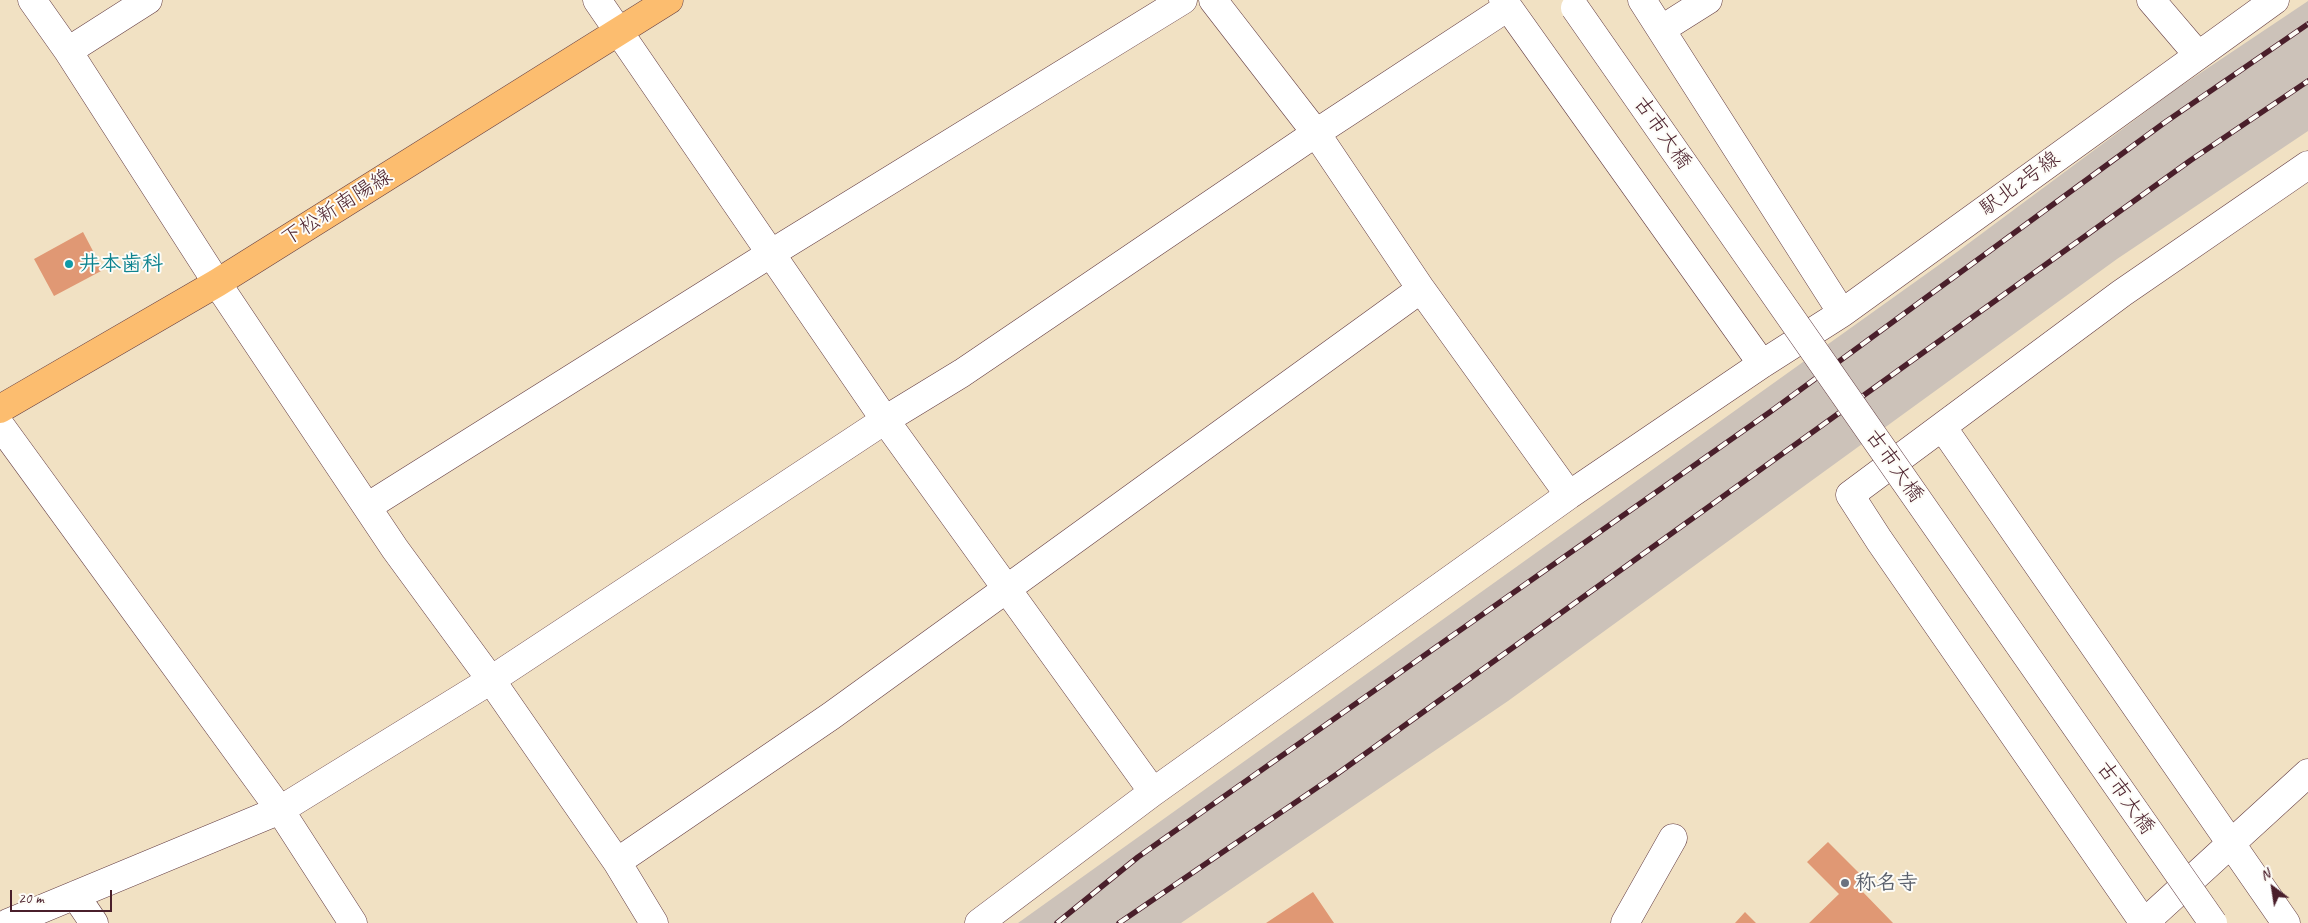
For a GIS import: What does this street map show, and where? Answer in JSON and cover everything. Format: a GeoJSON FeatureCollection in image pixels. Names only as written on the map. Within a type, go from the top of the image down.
{"type":"FeatureCollection","features":[{"type":"Feature","properties":{"kind":"main road","name":"下松新南陽線"},"geometry":{"type":"LineString","coordinates":[[0,409],[217,283],[669,0]]}},
{"type":"Feature","properties":{"kind":"street"},"geometry":{"type":"LineString","coordinates":[[32,0],[68,51],[217,283],[395,549],[491,680],[617,862],[654,923]]}},
{"type":"Feature","properties":{"kind":"street"},"geometry":{"type":"LineString","coordinates":[[68,51],[148,0]]}},
{"type":"Feature","properties":{"kind":"street"},"geometry":{"type":"LineString","coordinates":[[597,0],[885,420],[1153,792]]}},
{"type":"Feature","properties":{"kind":"street"},"geometry":{"type":"LineString","coordinates":[[367,507],[770,254],[1183,0]]}},
{"type":"Feature","properties":{"kind":"street"},"geometry":{"type":"LineString","coordinates":[[1214,0],[1316,133],[1421,289],[1569,495]]}},
{"type":"Feature","properties":{"kind":"street"},"geometry":{"type":"LineString","coordinates":[[1642,0],[1842,313]]}},
{"type":"Feature","properties":{"kind":"street"},"geometry":{"type":"LineString","coordinates":[[1662,29],[1708,0]]}},
{"type":"Feature","properties":{"kind":"street"},"geometry":{"type":"LineString","coordinates":[[2151,0],[2198,55]]}},
{"type":"Feature","properties":{"kind":"street","name":"駅北2号線"},"geometry":{"type":"LineString","coordinates":[[979,923],[1153,792],[1569,495],[1762,364],[1842,313],[2275,0]]}},
{"type":"Feature","properties":{"kind":"street"},"geometry":{"type":"LineString","coordinates":[[8,923],[280,810],[491,680],[885,420],[962,373],[1506,3],[1762,364]]}},
{"type":"Feature","properties":{"kind":"street","name":"古市大橋"},"geometry":{"type":"LineString","coordinates":[[1572,4],[2212,923]]}},
{"type":"Feature","properties":{"kind":"street"},"geometry":{"type":"LineString","coordinates":[[2308,166],[2122,293],[1943,428],[1850,495],[1879,540],[2144,923],[2229,843],[2308,773]]}},
{"type":"Feature","properties":{"kind":"street"},"geometry":{"type":"LineString","coordinates":[[617,862],[831,716],[1421,289]]}},
{"type":"Feature","properties":{"kind":"street"},"geometry":{"type":"LineString","coordinates":[[0,425],[280,810],[353,923]]}},
{"type":"Feature","properties":{"kind":"street"},"geometry":{"type":"LineString","coordinates":[[1943,428],[2286,923]]}},
{"type":"Feature","properties":{"kind":"street"},"geometry":{"type":"LineString","coordinates":[[1625,923],[1673,838]]}},
{"type":"Feature","properties":{"kind":"street"},"geometry":{"type":"LineString","coordinates":[[75,895],[94,923]]}},
{"type":"Feature","properties":{"kind":"shaded area"},"geometry":{"type":"Polygon","coordinates":[[[2308,1],[2308,131],[2117,259],[1508,701],[1181,923],[1018,923],[1957,252],[2175,90],[2308,1]]]}},
{"type":"Feature","properties":{"kind":"building","name":"井本歯科"},"geometry":{"type":"Polygon","coordinates":[[[83,232],[103,270],[54,296],[34,259],[83,232]]]}},
{"type":"Feature","properties":{"kind":"building","name":"称名寺"},"geometry":{"type":"Polygon","coordinates":[[[1828,842],[1864,878],[1859,888],[1893,923],[1809,923],[1839,894],[1807,862],[1828,842]]]}},
{"type":"Feature","properties":{"kind":"building"},"geometry":{"type":"Polygon","coordinates":[[[1313,892],[1334,923],[1266,923],[1313,892]]]}},
{"type":"Feature","properties":{"kind":"building"},"geometry":{"type":"Polygon","coordinates":[[[1745,912],[1756,923],[1735,923],[1745,912]]]}},
{"type":"Feature","properties":{"kind":"railway"},"geometry":{"type":"LineString","coordinates":[[1057,923],[1138,857],[1770,412],[2164,123],[2308,24]]}},
{"type":"Feature","properties":{"kind":"railway"},"geometry":{"type":"LineString","coordinates":[[1119,923],[1337,774],[2191,160],[2308,81]]}},
{"type":"Feature","properties":{"kind":"place","name":"井本歯科"},"geometry":{"type":"Point","coordinates":[69,264]}},
{"type":"Feature","properties":{"kind":"place","name":"称名寺"},"geometry":{"type":"Point","coordinates":[1845,883]}}]}
